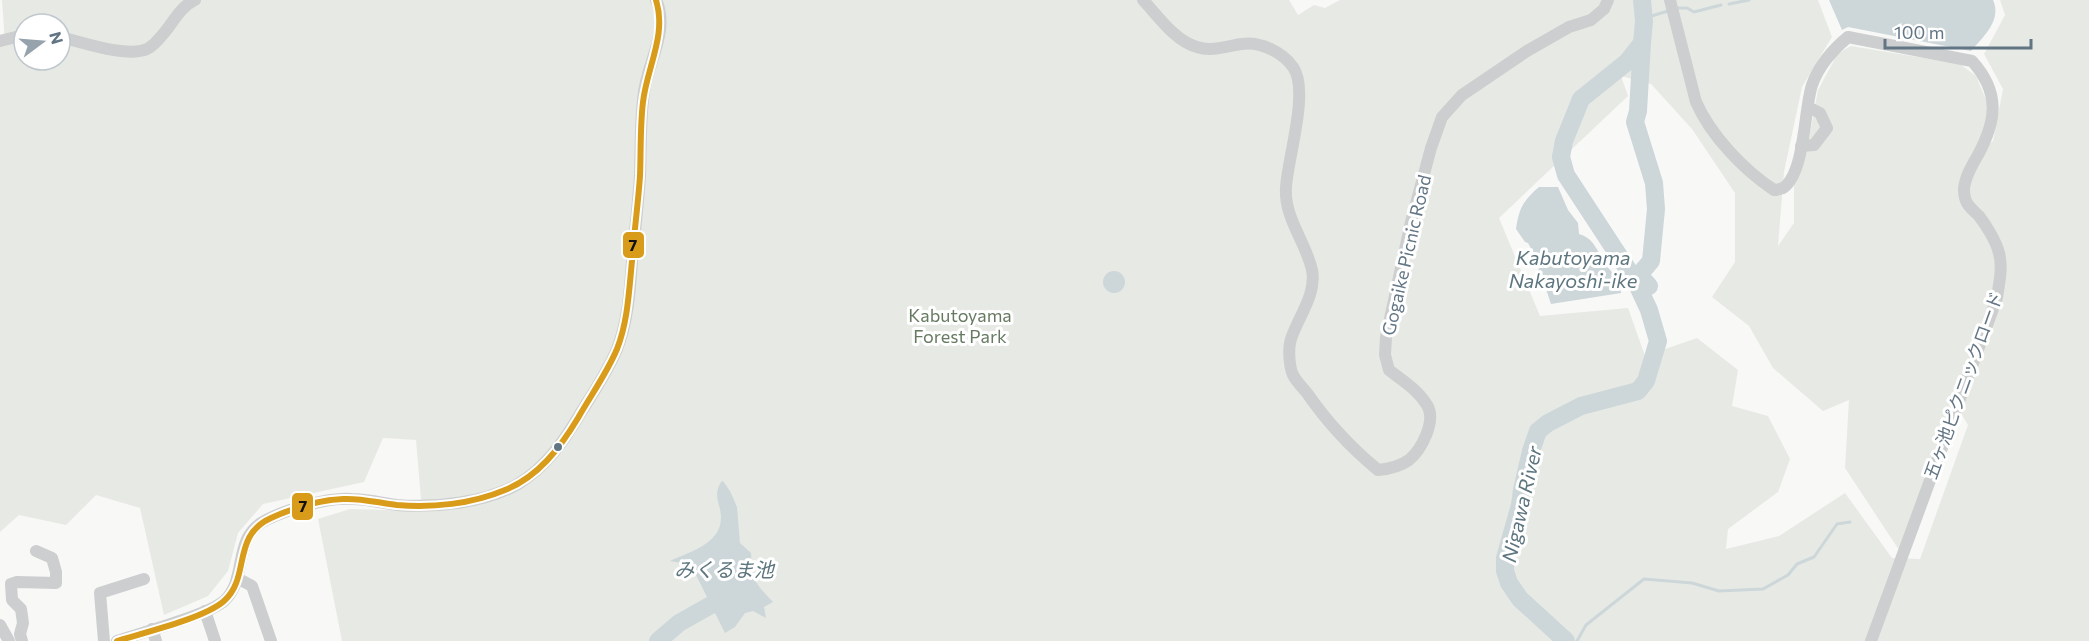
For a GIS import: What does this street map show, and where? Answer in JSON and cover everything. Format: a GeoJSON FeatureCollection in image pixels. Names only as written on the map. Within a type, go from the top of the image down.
{"type":"FeatureCollection","features":[{"type":"Feature","properties":{"kind":"street"},"geometry":{"type":"LineString","coordinates":[[72,40],[124,51],[148,48],[164,34],[180,10],[195,0]]}},
{"type":"Feature","properties":{"kind":"street"},"geometry":{"type":"LineString","coordinates":[[117,641],[150,636],[225,600],[237,578],[243,547],[250,533],[263,521],[309,505],[341,499],[353,498],[399,505],[440,504],[480,499],[518,484],[547,461],[570,430],[598,385],[617,348],[628,307],[644,90],[662,19],[656,0]]}},
{"type":"Feature","properties":{"kind":"street","name":"Gogaike Picnic Road"},"geometry":{"type":"LineString","coordinates":[[1143,0],[1181,40],[1197,48],[1213,50],[1244,43],[1257,45],[1283,55],[1295,69],[1299,85],[1297,127],[1286,188],[1287,208],[1312,271],[1312,290],[1290,340],[1292,371],[1324,417],[1360,455],[1378,470],[1392,469],[1408,461],[1419,449],[1430,422],[1429,407],[1416,391],[1389,370],[1385,356],[1386,337],[1411,222],[1442,117],[1461,95],[1527,51],[1569,27],[1591,20],[1604,9],[1608,0]]}},
{"type":"Feature","properties":{"kind":"street","name":"五ヶ池ピクニックロード"},"geometry":{"type":"LineString","coordinates":[[1670,0],[1696,102],[1702,115],[1731,153],[1761,182],[1774,190],[1783,188],[1792,178],[1801,146],[1812,85],[1835,47],[1848,37],[1972,62],[1983,73],[1990,88],[1993,103],[1991,125],[1986,140],[1969,172],[1964,189],[1968,208],[1979,216],[1999,251],[2001,269],[1997,298],[1871,641]]}},
{"type":"Feature","properties":{"kind":"street"},"geometry":{"type":"LineString","coordinates":[[1801,146],[1814,145],[1827,128],[1820,113],[1808,107]]}},
{"type":"Feature","properties":{"kind":"street"},"geometry":{"type":"LineString","coordinates":[[22,641],[21,609],[12,600],[11,584],[17,582],[56,583],[52,558],[36,551]]}},
{"type":"Feature","properties":{"kind":"street"},"geometry":{"type":"LineString","coordinates":[[237,578],[252,586],[271,641]]}},
{"type":"Feature","properties":{"kind":"street"},"geometry":{"type":"LineString","coordinates":[[104,641],[100,593],[144,579]]}},
{"type":"Feature","properties":{"kind":"street"},"geometry":{"type":"LineString","coordinates":[[205,611],[215,641]]}},
{"type":"Feature","properties":{"kind":"street"},"geometry":{"type":"LineString","coordinates":[[0,626],[9,641]]}},
{"type":"Feature","properties":{"kind":"green space","name":"Kabutoyama Forest Park"},"geometry":{"type":"Polygon","coordinates":[[[2,0],[1289,0],[1298,15],[1314,5],[1325,8],[1340,0],[1818,0],[1832,37],[1802,87],[1784,172],[1778,246],[1794,223],[1794,185],[1807,148],[1818,90],[1838,53],[1851,46],[1960,64],[1976,76],[1987,102],[1987,125],[1976,154],[1993,141],[2003,89],[1984,54],[2005,15],[2000,0],[2089,0],[2089,641],[342,641],[318,519],[350,509],[422,511],[416,440],[383,438],[364,482],[263,504],[238,533],[228,571],[208,596],[164,615],[140,508],[96,495],[66,525],[19,515],[0,532],[0,46],[5,43],[2,0]],[[1621,76],[1628,96],[1499,218],[1540,316],[1628,308],[1645,356],[1697,338],[1738,370],[1732,406],[1768,416],[1790,459],[1778,492],[1728,529],[1726,549],[1779,536],[1845,493],[1892,558],[1920,559],[1968,425],[1955,404],[1899,550],[1845,468],[1849,400],[1823,411],[1773,368],[1749,326],[1712,297],[1735,262],[1735,193],[1692,129],[1651,84],[1621,76]]]}},
{"type":"Feature","properties":{"kind":"water"},"geometry":{"type":"Polygon","coordinates":[[[1829,0],[1993,0],[1995,14],[1990,27],[1971,51],[1848,27],[1842,30],[1829,0]]]}},
{"type":"Feature","properties":{"kind":"water","name":"Kabutoyama Nakayoshi-ike"},"geometry":{"type":"Polygon","coordinates":[[[1539,187],[1558,187],[1568,210],[1578,223],[1579,234],[1595,246],[1618,279],[1621,293],[1551,304],[1538,271],[1540,265],[1528,243],[1516,229],[1523,205],[1539,187]]]}},
{"type":"Feature","properties":{"kind":"water"},"geometry":{"type":"Polygon","coordinates":[[[1114,271],[1122,274],[1125,282],[1122,290],[1114,293],[1106,290],[1103,282],[1106,274],[1114,271]]]}},
{"type":"Feature","properties":{"kind":"water","name":"みくるま池"},"geometry":{"type":"Polygon","coordinates":[[[723,481],[737,507],[740,543],[751,553],[756,581],[773,602],[764,607],[766,618],[753,611],[745,613],[735,627],[725,633],[694,571],[687,564],[670,561],[707,543],[719,530],[721,520],[717,492],[723,481]]]}},
{"type":"Feature","properties":{"kind":"waterway","name":"Nigawa River"},"geometry":{"type":"LineString","coordinates":[[1566,641],[1520,599],[1509,583],[1505,571],[1505,558],[1538,431],[1548,423],[1581,406],[1638,391],[1646,381],[1658,341],[1649,310],[1636,282],[1566,175],[1561,157],[1564,141],[1581,99],[1627,62],[1642,43],[1644,21],[1642,0]]}},
{"type":"Feature","properties":{"kind":"waterway"},"geometry":{"type":"LineString","coordinates":[[1729,4],[1749,0]]}},
{"type":"Feature","properties":{"kind":"waterway"},"geometry":{"type":"LineString","coordinates":[[1678,8],[1687,8],[1694,12],[1721,5]]}},
{"type":"Feature","properties":{"kind":"waterway"},"geometry":{"type":"LineString","coordinates":[[1644,21],[1648,17],[1668,11]]}},
{"type":"Feature","properties":{"kind":"waterway","name":"Nigawa River"},"geometry":{"type":"LineString","coordinates":[[1642,43],[1638,111],[1635,122],[1654,183],[1656,209],[1651,261],[1639,275],[1649,286]]}},
{"type":"Feature","properties":{"kind":"waterway"},"geometry":{"type":"LineString","coordinates":[[1577,641],[1586,625],[1644,579],[1692,583],[1719,591],[1763,589],[1788,575],[1797,564],[1814,557],[1837,524],[1850,522]]}},
{"type":"Feature","properties":{"kind":"waterway"},"geometry":{"type":"LineString","coordinates":[[658,641],[679,623],[711,605]]}},
{"type":"Feature","properties":{"kind":"transit line","name":"7"},"geometry":{"type":"LineString","coordinates":[[117,641],[189,619],[224,601],[237,580],[251,535],[259,526],[279,514],[306,505],[343,499],[424,506],[479,499],[517,484],[538,469],[556,451],[609,367],[624,328],[640,176],[643,102],[658,38],[659,13],[656,0]]}}]}
